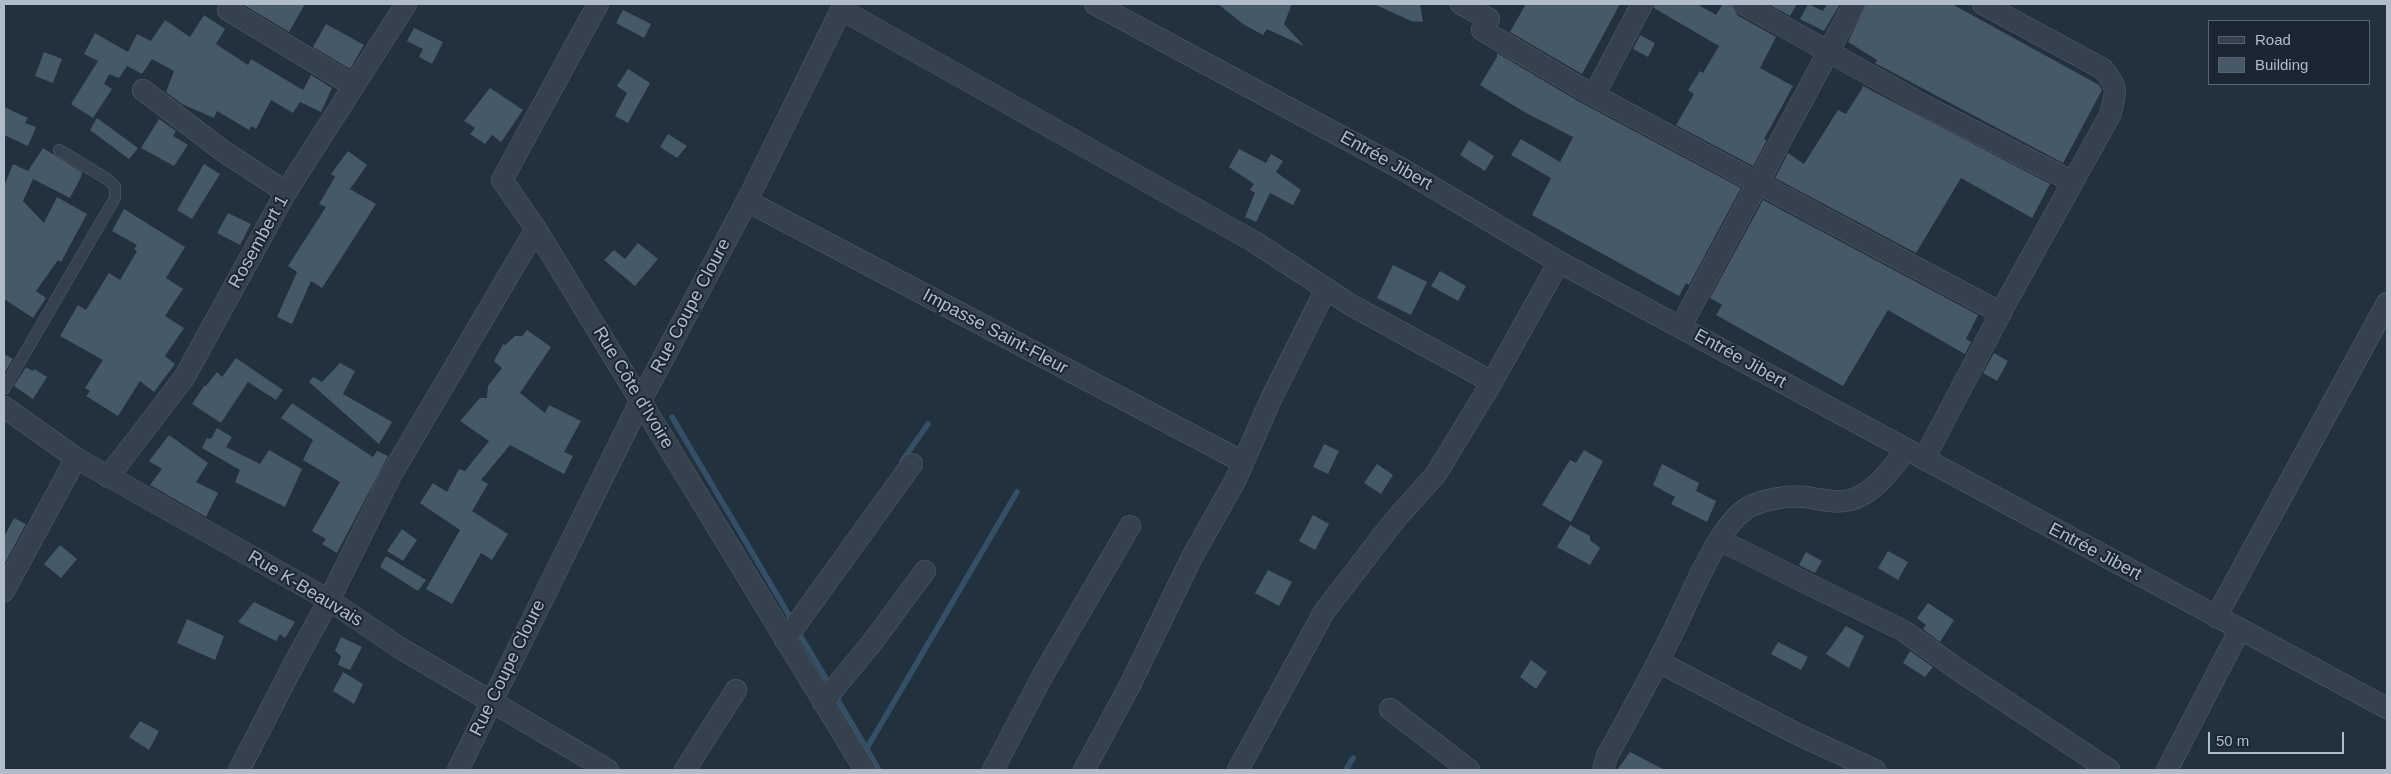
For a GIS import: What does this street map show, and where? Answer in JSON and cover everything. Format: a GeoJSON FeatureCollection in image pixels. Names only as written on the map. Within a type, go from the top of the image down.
{"type":"FeatureCollection","features":[{"type":"Feature","properties":{"kind":"street","name":"Rosembert 1"},"geometry":{"type":"LineString","coordinates":[[108,477],[184,378],[286,192],[406,4]]}},
{"type":"Feature","properties":{"kind":"street","name":"Rue Côte d'Ivoire"},"geometry":{"type":"LineString","coordinates":[[598,4],[502,180],[536,229],[865,770]]}},
{"type":"Feature","properties":{"kind":"street","name":"Entrée Jibert"},"geometry":{"type":"LineString","coordinates":[[1095,4],[1402,169],[1559,262],[1681,326],[1915,455],[2387,708]]}},
{"type":"Feature","properties":{"kind":"street"},"geometry":{"type":"LineString","coordinates":[[1461,4],[1486,25],[1594,96],[1758,181],[2001,313]]}},
{"type":"Feature","properties":{"kind":"street"},"geometry":{"type":"LineString","coordinates":[[1594,96],[1642,4]]}},
{"type":"Feature","properties":{"kind":"street"},"geometry":{"type":"LineString","coordinates":[[1743,4],[1933,110],[2073,182]]}},
{"type":"Feature","properties":{"kind":"street"},"geometry":{"type":"LineString","coordinates":[[1681,326],[1854,4]]}},
{"type":"Feature","properties":{"kind":"street"},"geometry":{"type":"LineString","coordinates":[[1603,770],[1607,756],[1659,662],[1724,530],[1744,510],[1772,499],[1802,497],[1827,501],[1850,500],[1866,492],[1886,475],[1915,455],[2001,313],[2110,115],[2116,95],[2114,80],[2103,69],[1983,4]]}},
{"type":"Feature","properties":{"kind":"street"},"geometry":{"type":"LineString","coordinates":[[843,7],[1252,241],[1352,306],[1492,382]]}},
{"type":"Feature","properties":{"kind":"street","name":"Rue Coupe Cloure"},"geometry":{"type":"LineString","coordinates":[[458,770],[641,400],[747,201],[843,7]]}},
{"type":"Feature","properties":{"kind":"street"},"geometry":{"type":"LineString","coordinates":[[228,10],[354,86]]}},
{"type":"Feature","properties":{"kind":"street"},"geometry":{"type":"LineString","coordinates":[[143,90],[223,151],[286,192]]}},
{"type":"Feature","properties":{"kind":"street","name":"Impasse Saint-Fleur"},"geometry":{"type":"LineString","coordinates":[[747,201],[1243,462]]}},
{"type":"Feature","properties":{"kind":"street"},"geometry":{"type":"LineString","coordinates":[[239,770],[329,600],[391,475],[536,229]]}},
{"type":"Feature","properties":{"kind":"street"},"geometry":{"type":"LineString","coordinates":[[1238,770],[1324,612],[1394,522],[1436,474],[1492,382],[1559,262]]}},
{"type":"Feature","properties":{"kind":"street"},"geometry":{"type":"LineString","coordinates":[[1084,770],[1129,687],[1192,557],[1243,462],[1272,397],[1326,289]]}},
{"type":"Feature","properties":{"kind":"street"},"geometry":{"type":"LineString","coordinates":[[2216,617],[2387,303]]}},
{"type":"Feature","properties":{"kind":"street","name":"Rue K-Beauvais"},"geometry":{"type":"LineString","coordinates":[[4,407],[76,458],[329,600],[400,648],[608,770]]}},
{"type":"Feature","properties":{"kind":"street"},"geometry":{"type":"LineString","coordinates":[[4,591],[76,458]]}},
{"type":"Feature","properties":{"kind":"street"},"geometry":{"type":"LineString","coordinates":[[786,640],[912,464]]}},
{"type":"Feature","properties":{"kind":"street"},"geometry":{"type":"LineString","coordinates":[[993,770],[1043,675],[1130,526]]}},
{"type":"Feature","properties":{"kind":"street"},"geometry":{"type":"LineString","coordinates":[[1719,540],[1904,631],[1960,671],[2109,770]]}},
{"type":"Feature","properties":{"kind":"street"},"geometry":{"type":"LineString","coordinates":[[823,702],[871,644],[925,571]]}},
{"type":"Feature","properties":{"kind":"street"},"geometry":{"type":"LineString","coordinates":[[2167,770],[2240,629]]}},
{"type":"Feature","properties":{"kind":"street"},"geometry":{"type":"LineString","coordinates":[[1659,662],[1797,734],[1875,770]]}},
{"type":"Feature","properties":{"kind":"street"},"geometry":{"type":"LineString","coordinates":[[685,770],[736,690]]}},
{"type":"Feature","properties":{"kind":"street"},"geometry":{"type":"LineString","coordinates":[[1390,709],[1470,770]]}},
{"type":"Feature","properties":{"kind":"lane"},"geometry":{"type":"LineString","coordinates":[[4,388],[115,198],[115,187],[107,179],[59,150]]}},
{"type":"Feature","properties":{"kind":"building"},"geometry":{"type":"Polygon","coordinates":[[[242,4],[305,4],[289,32],[242,4]]]}},
{"type":"Feature","properties":{"kind":"building"},"geometry":{"type":"Polygon","coordinates":[[[1218,4],[1292,4],[1284,24],[1304,46],[1267,29],[1263,35],[1243,24],[1218,4]]]}},
{"type":"Feature","properties":{"kind":"building"},"geometry":{"type":"Polygon","coordinates":[[[1374,4],[1420,4],[1423,22],[1411,21],[1374,4]]]}},
{"type":"Feature","properties":{"kind":"building"},"geometry":{"type":"Polygon","coordinates":[[[1526,4],[1620,4],[1582,74],[1510,32],[1526,4]]]}},
{"type":"Feature","properties":{"kind":"building"},"geometry":{"type":"Polygon","coordinates":[[[1654,4],[1697,4],[1716,15],[1723,4],[1731,4],[1737,15],[1776,37],[1760,68],[1793,86],[1764,139],[1767,140],[1753,166],[1676,125],[1694,94],[1688,90],[1700,71],[1703,73],[1719,46],[1654,8],[1654,4]]]}},
{"type":"Feature","properties":{"kind":"building"},"geometry":{"type":"Polygon","coordinates":[[[1768,4],[1797,4],[1790,16],[1768,4]]]}},
{"type":"Feature","properties":{"kind":"building"},"geometry":{"type":"Polygon","coordinates":[[[1808,4],[1823,11],[1827,4],[1840,4],[1824,31],[1800,19],[1808,4]]]}},
{"type":"Feature","properties":{"kind":"building"},"geometry":{"type":"Polygon","coordinates":[[[1866,4],[1952,4],[2099,85],[2102,90],[2063,163],[1875,63],[1877,60],[1848,42],[1866,4]]]}},
{"type":"Feature","properties":{"kind":"building"},"geometry":{"type":"Polygon","coordinates":[[[623,10],[651,24],[644,38],[616,23],[623,10]]]}},
{"type":"Feature","properties":{"kind":"building"},"geometry":{"type":"Polygon","coordinates":[[[204,15],[225,29],[216,44],[248,65],[251,59],[303,90],[311,75],[332,88],[321,112],[300,102],[293,113],[271,100],[256,129],[252,126],[249,130],[217,111],[214,118],[182,104],[166,92],[174,71],[152,59],[142,74],[127,66],[119,78],[109,74],[104,84],[112,89],[93,118],[71,104],[98,61],[84,54],[95,33],[128,52],[137,34],[151,41],[165,20],[190,37],[204,15]]]}},
{"type":"Feature","properties":{"kind":"building"},"geometry":{"type":"Polygon","coordinates":[[[326,24],[364,45],[350,69],[313,47],[326,24]]]}},
{"type":"Feature","properties":{"kind":"building"},"geometry":{"type":"Polygon","coordinates":[[[414,28],[443,42],[432,64],[419,57],[423,49],[407,41],[414,28]]]}},
{"type":"Feature","properties":{"kind":"building"},"geometry":{"type":"Polygon","coordinates":[[[1640,35],[1655,43],[1648,57],[1633,49],[1640,35]]]}},
{"type":"Feature","properties":{"kind":"building"},"geometry":{"type":"Polygon","coordinates":[[[44,52],[62,59],[53,83],[35,76],[44,52]]]}},
{"type":"Feature","properties":{"kind":"building"},"geometry":{"type":"Polygon","coordinates":[[[1497,53],[1578,101],[1741,188],[1689,285],[1686,283],[1679,296],[1532,215],[1551,178],[1511,155],[1521,139],[1560,162],[1573,137],[1526,113],[1480,85],[1497,57],[1497,53]]]}},
{"type":"Feature","properties":{"kind":"building"},"geometry":{"type":"Polygon","coordinates":[[[628,69],[650,83],[628,123],[615,116],[627,93],[617,86],[628,69]]]}},
{"type":"Feature","properties":{"kind":"building"},"geometry":{"type":"Polygon","coordinates":[[[1861,85],[2050,184],[2032,218],[1961,178],[1916,253],[1775,178],[1788,153],[1804,164],[1838,110],[1846,114],[1863,87],[1861,85]]]}},
{"type":"Feature","properties":{"kind":"building"},"geometry":{"type":"Polygon","coordinates":[[[490,88],[523,110],[501,142],[492,135],[485,144],[470,134],[475,128],[464,121],[490,88]]]}},
{"type":"Feature","properties":{"kind":"building"},"geometry":{"type":"Polygon","coordinates":[[[4,107],[28,118],[25,123],[36,127],[28,146],[4,135],[4,107]]]}},
{"type":"Feature","properties":{"kind":"building"},"geometry":{"type":"Polygon","coordinates":[[[97,118],[138,148],[129,159],[90,130],[97,118]]]}},
{"type":"Feature","properties":{"kind":"building"},"geometry":{"type":"Polygon","coordinates":[[[159,119],[176,131],[173,136],[188,145],[174,166],[141,148],[159,119]]]}},
{"type":"Feature","properties":{"kind":"building"},"geometry":{"type":"Polygon","coordinates":[[[668,134],[687,146],[677,158],[660,147],[668,134]]]}},
{"type":"Feature","properties":{"kind":"building"},"geometry":{"type":"Polygon","coordinates":[[[1469,140],[1494,156],[1485,171],[1460,155],[1469,140]]]}},
{"type":"Feature","properties":{"kind":"building"},"geometry":{"type":"Polygon","coordinates":[[[43,148],[82,172],[81,177],[70,198],[33,179],[23,201],[44,223],[57,197],[87,214],[61,262],[58,260],[36,291],[46,298],[33,318],[4,299],[4,186],[13,164],[28,171],[43,148]]]}},
{"type":"Feature","properties":{"kind":"building"},"geometry":{"type":"Polygon","coordinates":[[[1239,149],[1266,163],[1271,154],[1283,161],[1276,172],[1301,190],[1293,205],[1270,193],[1256,222],[1245,217],[1255,193],[1250,190],[1254,184],[1229,167],[1239,149]]]}},
{"type":"Feature","properties":{"kind":"building"},"geometry":{"type":"Polygon","coordinates":[[[348,151],[367,165],[350,189],[376,204],[322,288],[311,281],[292,324],[277,317],[297,272],[288,266],[326,207],[319,204],[335,177],[331,174],[348,151]]]}},
{"type":"Feature","properties":{"kind":"building"},"geometry":{"type":"Polygon","coordinates":[[[204,164],[220,174],[192,219],[177,210],[204,164]]]}},
{"type":"Feature","properties":{"kind":"building"},"geometry":{"type":"Polygon","coordinates":[[[1763,200],[1978,315],[1966,339],[1971,342],[1965,354],[1888,310],[1843,386],[1716,315],[1722,305],[1710,298],[1763,200]]]}},
{"type":"Feature","properties":{"kind":"building"},"geometry":{"type":"Polygon","coordinates":[[[124,209],[185,247],[166,278],[183,289],[165,316],[184,328],[165,356],[175,364],[154,392],[140,381],[118,416],[86,396],[90,391],[85,388],[103,360],[60,336],[78,305],[86,310],[109,273],[120,280],[137,251],[134,249],[137,245],[112,231],[124,209]]]}},
{"type":"Feature","properties":{"kind":"building"},"geometry":{"type":"Polygon","coordinates":[[[228,213],[251,224],[240,245],[217,233],[228,213]]]}},
{"type":"Feature","properties":{"kind":"building"},"geometry":{"type":"Polygon","coordinates":[[[638,243],[658,259],[635,286],[604,260],[614,250],[625,259],[638,243]]]}},
{"type":"Feature","properties":{"kind":"building"},"geometry":{"type":"Polygon","coordinates":[[[1393,265],[1427,282],[1411,315],[1377,298],[1393,265]]]}},
{"type":"Feature","properties":{"kind":"building"},"geometry":{"type":"Polygon","coordinates":[[[1440,271],[1466,286],[1458,301],[1431,286],[1440,271]]]}},
{"type":"Feature","properties":{"kind":"building"},"geometry":{"type":"Polygon","coordinates":[[[527,330],[551,347],[520,393],[545,413],[549,405],[581,421],[564,452],[573,456],[564,474],[510,445],[481,480],[488,484],[472,511],[508,534],[492,560],[481,553],[452,604],[426,589],[460,530],[420,503],[433,483],[447,492],[459,469],[465,471],[489,441],[460,421],[480,398],[487,398],[488,386],[502,368],[494,361],[503,344],[505,345],[515,336],[522,336],[527,330]]]}},
{"type":"Feature","properties":{"kind":"building"},"geometry":{"type":"Polygon","coordinates":[[[1994,353],[2008,361],[1997,381],[1983,373],[1994,353]]]}},
{"type":"Feature","properties":{"kind":"building"},"geometry":{"type":"Polygon","coordinates":[[[4,354],[13,359],[4,374],[4,354]]]}},
{"type":"Feature","properties":{"kind":"building"},"geometry":{"type":"Polygon","coordinates":[[[236,358],[283,390],[276,400],[248,382],[221,423],[192,404],[204,386],[217,372],[222,377],[236,358]]]}},
{"type":"Feature","properties":{"kind":"building"},"geometry":{"type":"Polygon","coordinates":[[[340,363],[355,371],[343,394],[392,422],[379,444],[309,382],[313,377],[322,382],[340,363]]]}},
{"type":"Feature","properties":{"kind":"building"},"geometry":{"type":"Polygon","coordinates":[[[26,367],[33,371],[34,369],[47,377],[33,399],[14,386],[26,367]]]}},
{"type":"Feature","properties":{"kind":"building"},"geometry":{"type":"Polygon","coordinates":[[[292,403],[373,457],[377,451],[388,456],[337,553],[322,544],[326,539],[312,531],[340,482],[303,460],[313,440],[281,418],[292,403]]]}},
{"type":"Feature","properties":{"kind":"building"},"geometry":{"type":"Polygon","coordinates":[[[217,428],[232,437],[226,447],[260,464],[269,450],[302,469],[285,507],[235,482],[240,470],[202,448],[207,438],[211,439],[217,428]]]}},
{"type":"Feature","properties":{"kind":"building"},"geometry":{"type":"Polygon","coordinates":[[[169,435],[208,463],[196,482],[218,493],[206,517],[150,485],[162,469],[149,461],[169,435]]]}},
{"type":"Feature","properties":{"kind":"building"},"geometry":{"type":"Polygon","coordinates":[[[1324,444],[1339,451],[1328,474],[1313,467],[1324,444]]]}},
{"type":"Feature","properties":{"kind":"building"},"geometry":{"type":"Polygon","coordinates":[[[1584,450],[1603,461],[1571,522],[1542,505],[1570,460],[1576,463],[1584,450]]]}},
{"type":"Feature","properties":{"kind":"building"},"geometry":{"type":"Polygon","coordinates":[[[1377,464],[1393,475],[1381,494],[1364,483],[1377,464]]]}},
{"type":"Feature","properties":{"kind":"building"},"geometry":{"type":"Polygon","coordinates":[[[1662,464],[1699,483],[1696,491],[1716,501],[1707,522],[1671,504],[1675,497],[1653,485],[1662,464]]]}},
{"type":"Feature","properties":{"kind":"building"},"geometry":{"type":"Polygon","coordinates":[[[1313,515],[1329,524],[1315,550],[1299,541],[1313,515]]]}},
{"type":"Feature","properties":{"kind":"building"},"geometry":{"type":"Polygon","coordinates":[[[14,518],[26,524],[4,565],[4,537],[14,518]]]}},
{"type":"Feature","properties":{"kind":"building"},"geometry":{"type":"Polygon","coordinates":[[[1570,525],[1590,536],[1590,540],[1600,548],[1590,565],[1557,547],[1570,525]]]}},
{"type":"Feature","properties":{"kind":"building"},"geometry":{"type":"Polygon","coordinates":[[[402,529],[417,540],[403,561],[387,551],[402,529]]]}},
{"type":"Feature","properties":{"kind":"building"},"geometry":{"type":"Polygon","coordinates":[[[60,545],[77,559],[61,578],[44,564],[60,545]]]}},
{"type":"Feature","properties":{"kind":"building"},"geometry":{"type":"Polygon","coordinates":[[[1888,551],[1908,562],[1898,580],[1878,568],[1888,551]]]}},
{"type":"Feature","properties":{"kind":"building"},"geometry":{"type":"Polygon","coordinates":[[[1806,552],[1822,561],[1815,573],[1799,565],[1806,552]]]}},
{"type":"Feature","properties":{"kind":"building"},"geometry":{"type":"Polygon","coordinates":[[[386,556],[426,580],[418,591],[380,567],[386,556]]]}},
{"type":"Feature","properties":{"kind":"building"},"geometry":{"type":"Polygon","coordinates":[[[1268,570],[1292,582],[1279,606],[1255,593],[1268,570]]]}},
{"type":"Feature","properties":{"kind":"building"},"geometry":{"type":"Polygon","coordinates":[[[254,602],[295,622],[285,638],[280,634],[276,641],[238,622],[254,602]]]}},
{"type":"Feature","properties":{"kind":"building"},"geometry":{"type":"Polygon","coordinates":[[[1928,603],[1954,620],[1940,642],[1923,629],[1926,625],[1917,618],[1928,603]]]}},
{"type":"Feature","properties":{"kind":"building"},"geometry":{"type":"Polygon","coordinates":[[[187,619],[224,636],[215,660],[177,643],[187,619]]]}},
{"type":"Feature","properties":{"kind":"building"},"geometry":{"type":"Polygon","coordinates":[[[1846,626],[1864,636],[1849,668],[1826,654],[1846,626]]]}},
{"type":"Feature","properties":{"kind":"building"},"geometry":{"type":"Polygon","coordinates":[[[341,637],[362,647],[350,670],[338,665],[341,656],[335,651],[341,637]]]}},
{"type":"Feature","properties":{"kind":"building"},"geometry":{"type":"Polygon","coordinates":[[[1778,642],[1808,657],[1801,670],[1771,654],[1778,642]]]}},
{"type":"Feature","properties":{"kind":"building"},"geometry":{"type":"Polygon","coordinates":[[[1910,651],[1933,667],[1925,677],[1903,663],[1910,651]]]}},
{"type":"Feature","properties":{"kind":"building"},"geometry":{"type":"Polygon","coordinates":[[[1531,660],[1547,672],[1536,689],[1520,677],[1531,660]]]}},
{"type":"Feature","properties":{"kind":"building"},"geometry":{"type":"Polygon","coordinates":[[[343,672],[363,684],[354,704],[333,691],[343,672]]]}},
{"type":"Feature","properties":{"kind":"building"},"geometry":{"type":"Polygon","coordinates":[[[140,721],[159,731],[149,750],[129,737],[140,721]]]}},
{"type":"Feature","properties":{"kind":"building"},"geometry":{"type":"Polygon","coordinates":[[[1630,752],[1665,770],[1617,770],[1630,752]]]}},
{"type":"Feature","properties":{"kind":"waterway"},"geometry":{"type":"LineString","coordinates":[[672,417],[793,622]]}},
{"type":"Feature","properties":{"kind":"waterway"},"geometry":{"type":"LineString","coordinates":[[902,461],[928,424]]}},
{"type":"Feature","properties":{"kind":"waterway"},"geometry":{"type":"LineString","coordinates":[[867,748],[1017,492]]}},
{"type":"Feature","properties":{"kind":"waterway"},"geometry":{"type":"LineString","coordinates":[[797,630],[831,687]]}},
{"type":"Feature","properties":{"kind":"waterway"},"geometry":{"type":"LineString","coordinates":[[835,695],[879,770]]}},
{"type":"Feature","properties":{"kind":"waterway"},"geometry":{"type":"LineString","coordinates":[[1346,770],[1353,758]]}}]}
